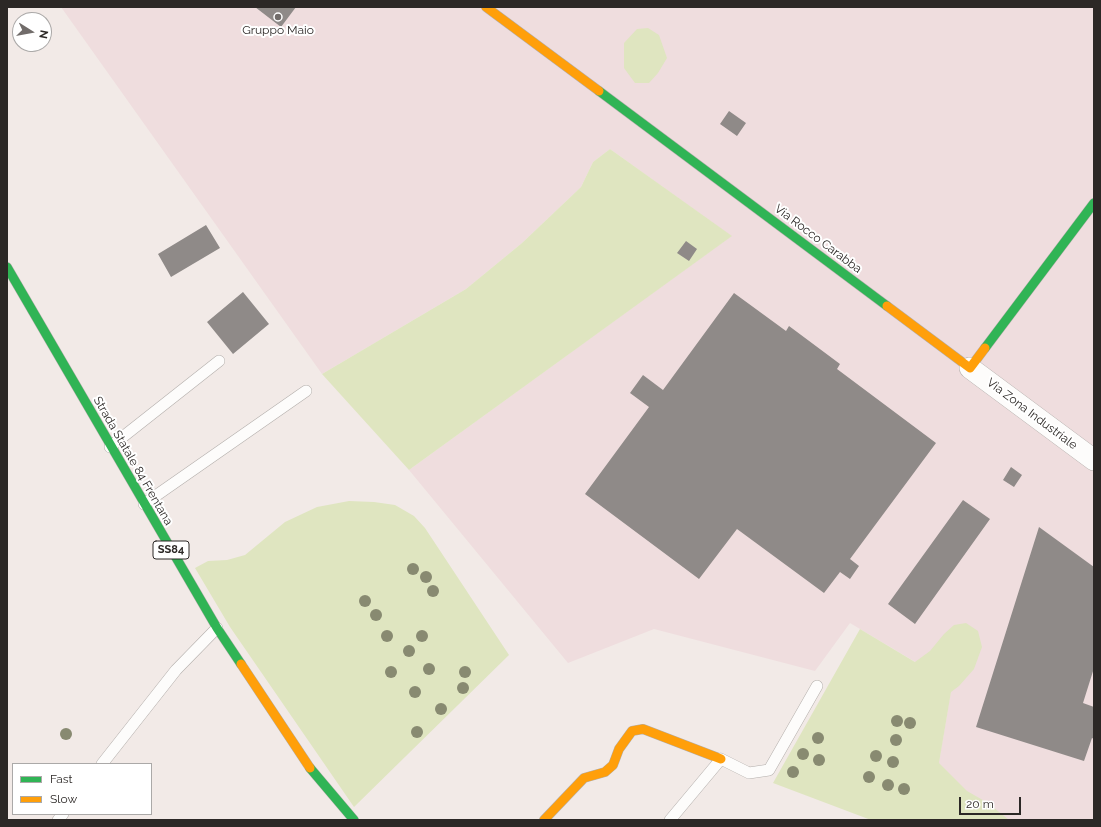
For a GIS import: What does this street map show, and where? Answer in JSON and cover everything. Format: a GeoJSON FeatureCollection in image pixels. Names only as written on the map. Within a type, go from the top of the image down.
{"type":"FeatureCollection","features":[{"type":"Feature","properties":{"kind":"street","name":"Via Rocco Carabba"},"geometry":{"type":"LineString","coordinates":[[486,7],[970,368]]}},
{"type":"Feature","properties":{"kind":"street"},"geometry":{"type":"LineString","coordinates":[[970,368],[1094,203]]}},
{"type":"Feature","properties":{"kind":"street","name":"Strada Statale 84 Frentana"},"geometry":{"type":"LineString","coordinates":[[7,267],[110,447],[217,628],[316,777],[354,820]]}},
{"type":"Feature","properties":{"kind":"street","name":"Via Zona Industriale"},"geometry":{"type":"LineString","coordinates":[[970,368],[1094,460]]}},
{"type":"Feature","properties":{"kind":"street"},"geometry":{"type":"LineString","coordinates":[[544,820],[584,778],[605,772],[613,765],[619,749],[632,731],[643,729],[721,759]]}},
{"type":"Feature","properties":{"kind":"lane"},"geometry":{"type":"LineString","coordinates":[[110,447],[219,361]]}},
{"type":"Feature","properties":{"kind":"lane"},"geometry":{"type":"LineString","coordinates":[[144,504],[306,391]]}},
{"type":"Feature","properties":{"kind":"lane"},"geometry":{"type":"LineString","coordinates":[[103,763],[176,670],[217,628]]}},
{"type":"Feature","properties":{"kind":"lane"},"geometry":{"type":"LineString","coordinates":[[670,820],[721,759],[749,773],[769,770],[816,686]]}},
{"type":"Feature","properties":{"kind":"shaded area"},"geometry":{"type":"Polygon","coordinates":[[[61,7],[1094,7],[1094,820],[977,820],[933,798],[952,684],[850,623],[815,671],[654,629],[568,663],[409,470],[731,236],[610,149],[593,162],[581,187],[522,243],[466,289],[322,374],[61,7]]]}},
{"type":"Feature","properties":{"kind":"green space"},"geometry":{"type":"Polygon","coordinates":[[[648,28],[659,35],[667,58],[658,73],[649,83],[635,83],[624,68],[624,43],[637,29],[648,28]]]}},
{"type":"Feature","properties":{"kind":"green space"},"geometry":{"type":"Polygon","coordinates":[[[610,149],[732,236],[409,470],[322,374],[466,289],[522,243],[581,187],[593,162],[610,149]]]}},
{"type":"Feature","properties":{"kind":"green space"},"geometry":{"type":"Polygon","coordinates":[[[349,501],[395,505],[414,516],[425,528],[509,655],[354,807],[230,627],[195,568],[208,561],[227,560],[245,555],[285,522],[317,507],[349,501]]]}},
{"type":"Feature","properties":{"kind":"green space"},"geometry":{"type":"Polygon","coordinates":[[[966,623],[978,631],[982,647],[974,669],[959,686],[951,692],[939,763],[967,791],[988,803],[1009,820],[871,820],[773,783],[860,629],[915,662],[930,651],[944,634],[954,625],[966,623]]]}},
{"type":"Feature","properties":{"kind":"building","name":"Gruppo Maio"},"geometry":{"type":"Polygon","coordinates":[[[255,7],[296,7],[281,27],[255,7]]]}},
{"type":"Feature","properties":{"kind":"building"},"geometry":{"type":"Polygon","coordinates":[[[729,111],[746,123],[737,136],[720,124],[729,111]]]}},
{"type":"Feature","properties":{"kind":"building"},"geometry":{"type":"Polygon","coordinates":[[[206,225],[220,248],[171,277],[158,254],[206,225]]]}},
{"type":"Feature","properties":{"kind":"building"},"geometry":{"type":"Polygon","coordinates":[[[686,241],[697,249],[689,261],[677,253],[686,241]]]}},
{"type":"Feature","properties":{"kind":"building"},"geometry":{"type":"Polygon","coordinates":[[[243,292],[269,324],[233,354],[207,322],[243,292]]]}},
{"type":"Feature","properties":{"kind":"building"},"geometry":{"type":"Polygon","coordinates":[[[734,293],[786,331],[789,326],[840,364],[837,369],[936,443],[850,559],[859,566],[850,579],[840,572],[824,593],[737,529],[699,579],[585,494],[649,407],[630,393],[643,375],[663,390],[734,293]]]}},
{"type":"Feature","properties":{"kind":"building"},"geometry":{"type":"Polygon","coordinates":[[[1011,467],[1022,475],[1014,487],[1003,480],[1011,467]]]}},
{"type":"Feature","properties":{"kind":"building"},"geometry":{"type":"Polygon","coordinates":[[[963,500],[990,519],[915,624],[888,604],[963,500]]]}},
{"type":"Feature","properties":{"kind":"building"},"geometry":{"type":"Polygon","coordinates":[[[1039,527],[1094,567],[1094,668],[1083,703],[1094,707],[1094,739],[1092,738],[1084,761],[976,727],[1039,527]]]}},
{"type":"Feature","properties":{"kind":"traffic: fast"},"geometry":{"type":"LineString","coordinates":[[599,91],[887,306]]}},
{"type":"Feature","properties":{"kind":"traffic: fast"},"geometry":{"type":"LineString","coordinates":[[985,348],[1094,203]]}},
{"type":"Feature","properties":{"kind":"traffic: fast"},"geometry":{"type":"LineString","coordinates":[[7,267],[217,628],[241,664]]}},
{"type":"Feature","properties":{"kind":"traffic: fast"},"geometry":{"type":"LineString","coordinates":[[310,768],[354,820]]}},
{"type":"Feature","properties":{"kind":"traffic: slow"},"geometry":{"type":"LineString","coordinates":[[486,7],[599,91]]}},
{"type":"Feature","properties":{"kind":"traffic: slow"},"geometry":{"type":"LineString","coordinates":[[887,306],[970,368],[985,348]]}},
{"type":"Feature","properties":{"kind":"traffic: slow"},"geometry":{"type":"LineString","coordinates":[[241,664],[310,768]]}},
{"type":"Feature","properties":{"kind":"traffic: slow"},"geometry":{"type":"LineString","coordinates":[[544,820],[584,778],[605,772],[613,765],[619,749],[632,731],[643,729],[721,759]]}},
{"type":"Feature","properties":{"kind":"place","name":"Gruppo Maio"},"geometry":{"type":"Point","coordinates":[278,17]}}]}
